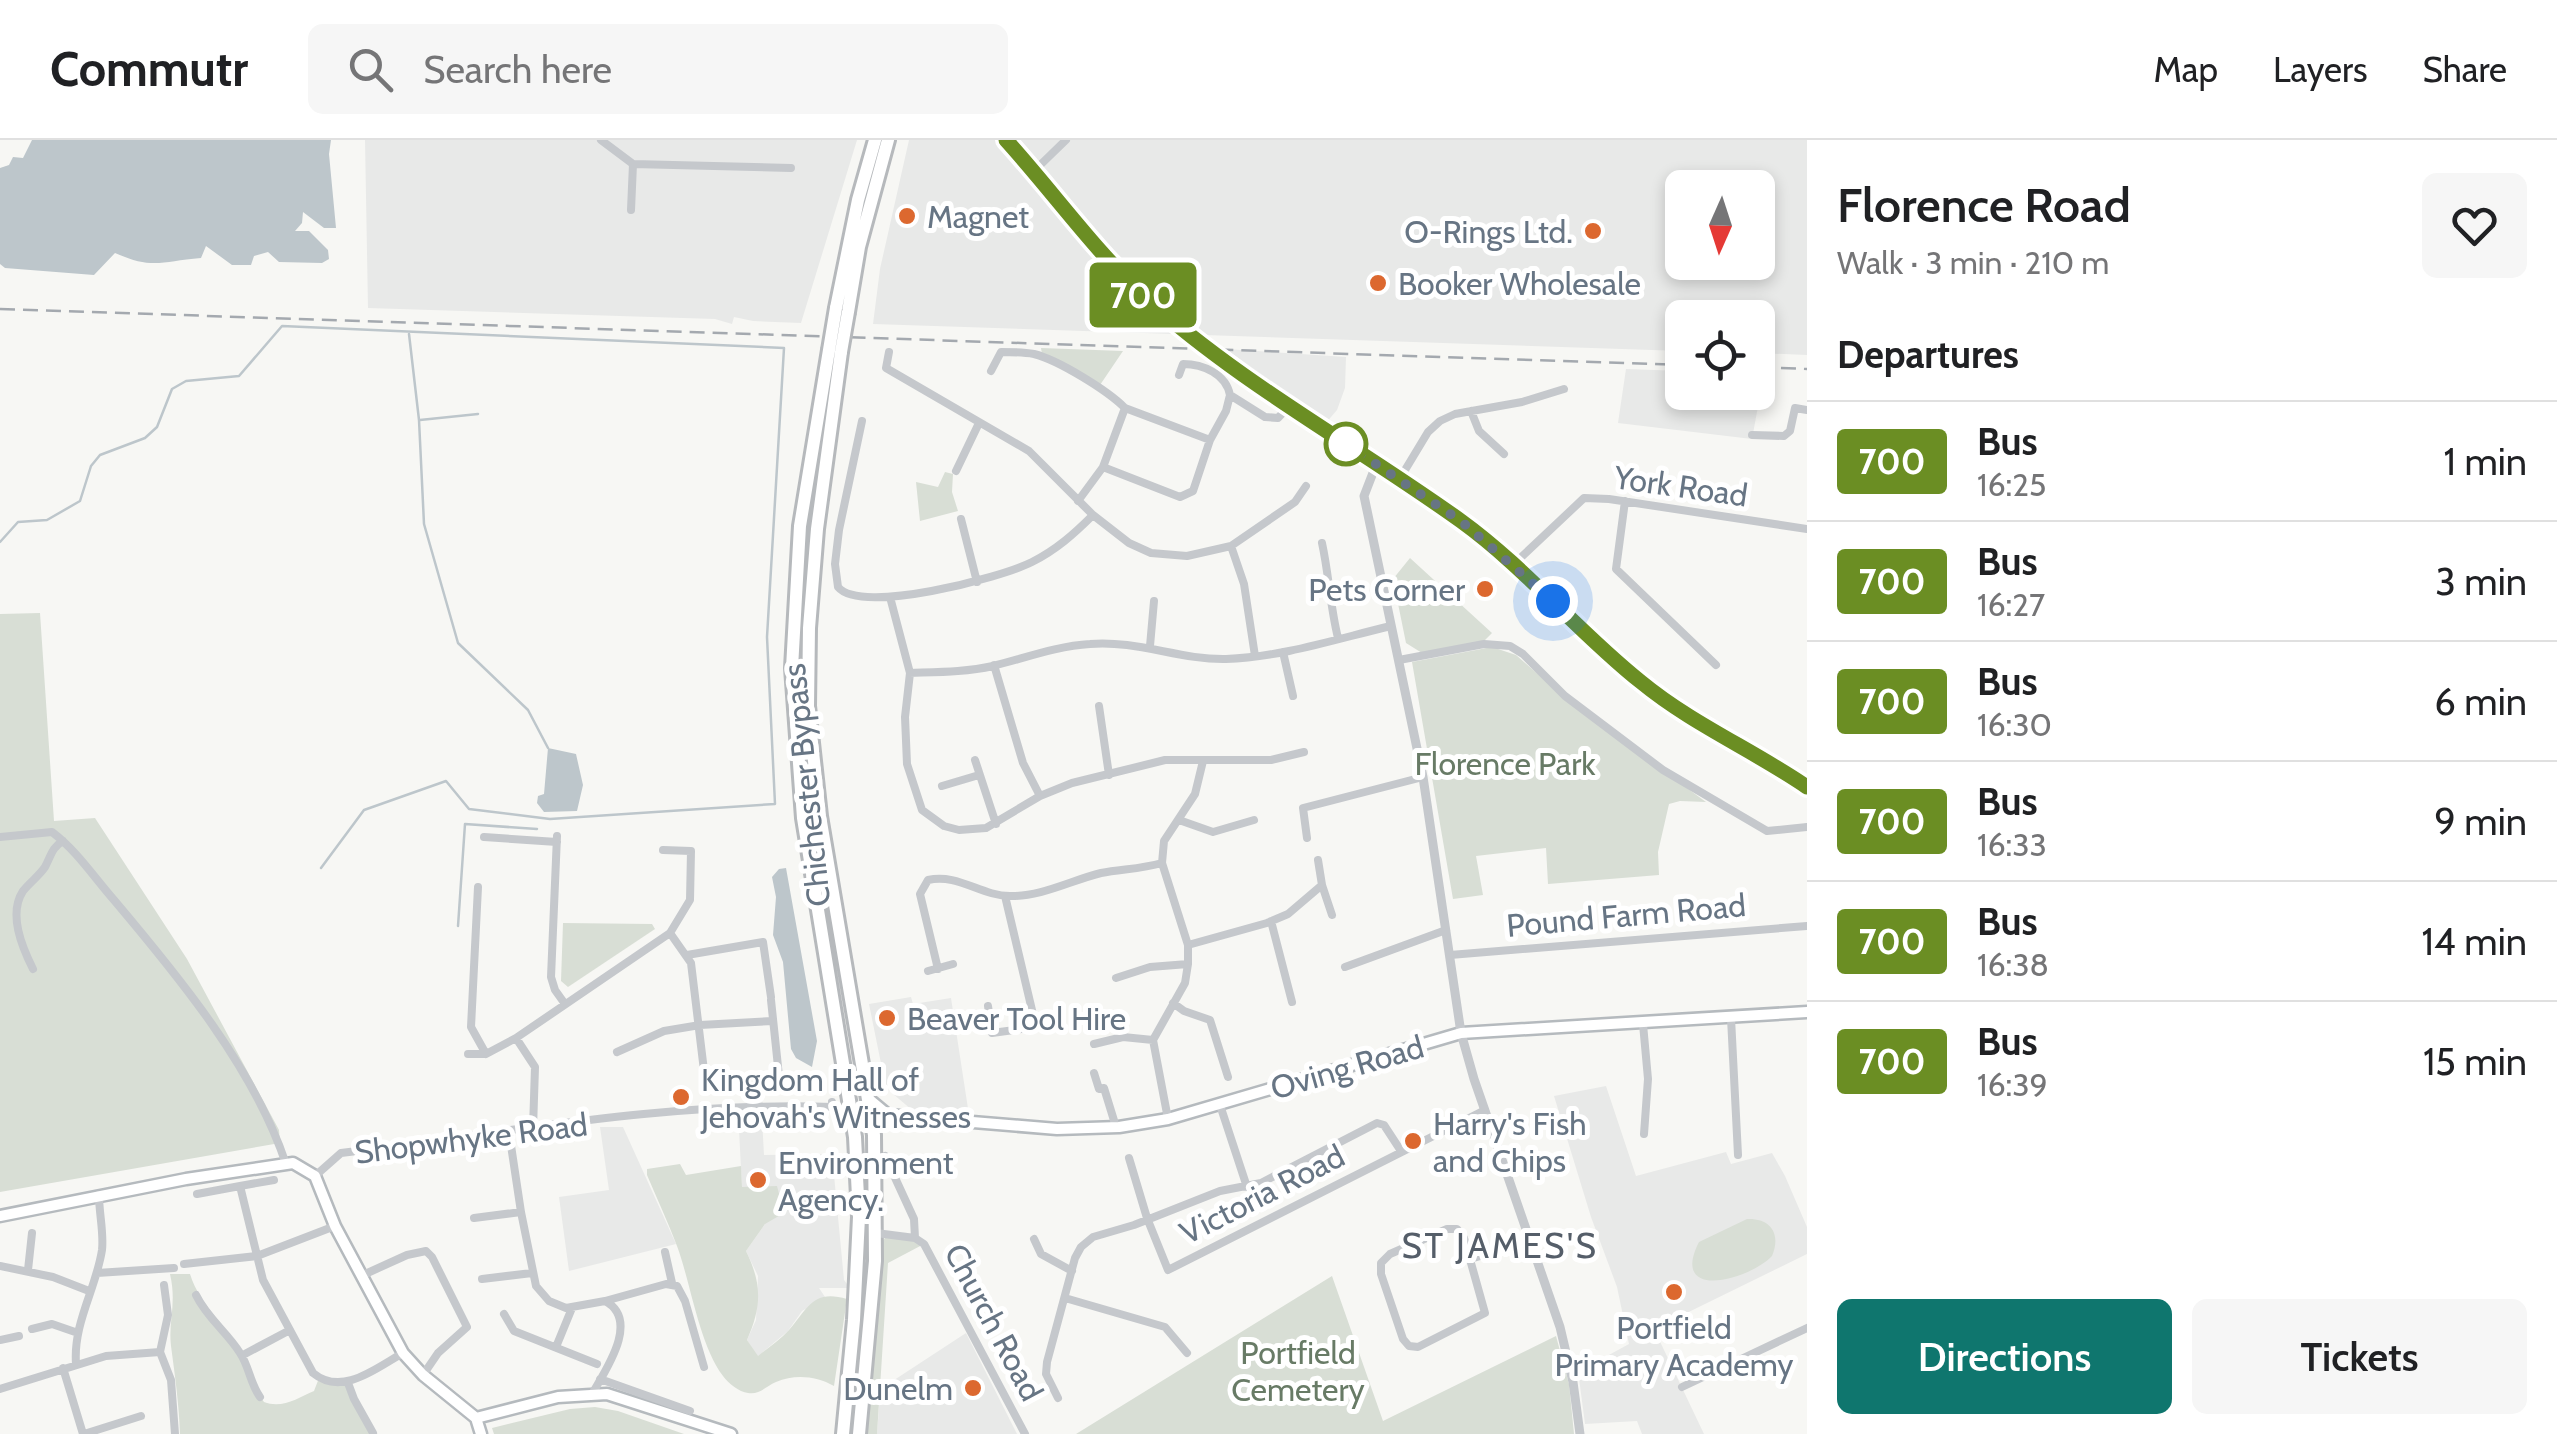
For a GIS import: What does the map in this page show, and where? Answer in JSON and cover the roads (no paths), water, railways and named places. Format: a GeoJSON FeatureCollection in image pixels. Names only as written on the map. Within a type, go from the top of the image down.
{"type":"FeatureCollection","features":[{"type":"Feature","properties":{"kind":"highway","name":"Chichester Bypass"},"geometry":{"type":"LineString","coordinates":[[839,1434],[846,1406],[859,1217],[855,1137],[804,818],[792,668],[800,526],[842,310],[850,231],[876,140]]}},
{"type":"Feature","properties":{"kind":"highway","name":"Chichester Bypass"},"geometry":{"type":"LineString","coordinates":[[842,310],[888,140]]}},
{"type":"Feature","properties":{"kind":"highway","name":"Chichester Bypass"},"geometry":{"type":"LineString","coordinates":[[835,351],[809,628],[808,706],[820,816],[874,1135],[876,1233],[859,1434]]}},
{"type":"Feature","properties":{"kind":"main road"},"geometry":{"type":"LineString","coordinates":[[1006,140],[1109,263],[1195,338],[1462,522],[1674,708],[1807,787]]}},
{"type":"Feature","properties":{"kind":"main road","name":"Oving Road"},"geometry":{"type":"LineString","coordinates":[[890,1116],[1032,1128],[1116,1127],[1168,1119],[1461,1032],[1807,1012]]}},
{"type":"Feature","properties":{"kind":"main road"},"geometry":{"type":"LineString","coordinates":[[870,1100],[890,1116]]}},
{"type":"Feature","properties":{"kind":"main road"},"geometry":{"type":"LineString","coordinates":[[874,1135],[882,1120],[890,1116]]}},
{"type":"Feature","properties":{"kind":"main road"},"geometry":{"type":"LineString","coordinates":[[0,1216],[286,1164]]}},
{"type":"Feature","properties":{"kind":"main road","name":"Shopwhyke Road"},"geometry":{"type":"LineString","coordinates":[[286,1164],[315,1176]]}},
{"type":"Feature","properties":{"kind":"main road"},"geometry":{"type":"LineString","coordinates":[[315,1176],[336,1226],[403,1354],[423,1376],[476,1418],[482,1434]]}},
{"type":"Feature","properties":{"kind":"main road"},"geometry":{"type":"LineString","coordinates":[[476,1418],[558,1397],[592,1394],[625,1400],[730,1434]]}},
{"type":"Feature","properties":{"kind":"street"},"geometry":{"type":"LineString","coordinates":[[601,140],[633,164],[791,168]]}},
{"type":"Feature","properties":{"kind":"street"},"geometry":{"type":"LineString","coordinates":[[1034,171],[1066,140]]}},
{"type":"Feature","properties":{"kind":"street"},"geometry":{"type":"LineString","coordinates":[[632,210],[633,164]]}},
{"type":"Feature","properties":{"kind":"street"},"geometry":{"type":"LineString","coordinates":[[888,352],[886,368],[1029,451],[1092,515],[1151,553],[1187,556],[1231,546],[1295,502],[1306,486]]}},
{"type":"Feature","properties":{"kind":"street"},"geometry":{"type":"LineString","coordinates":[[991,372],[1001,352],[1031,353],[1082,378],[1124,408],[1210,440]]}},
{"type":"Feature","properties":{"kind":"street"},"geometry":{"type":"LineString","coordinates":[[1103,467],[1184,497],[1193,491],[1230,395],[1225,381],[1202,366],[1183,364],[1178,374]]}},
{"type":"Feature","properties":{"kind":"street"},"geometry":{"type":"LineString","coordinates":[[1399,480],[1428,432],[1440,421],[1564,389]]}},
{"type":"Feature","properties":{"kind":"street"},"geometry":{"type":"LineString","coordinates":[[1230,395],[1270,418],[1282,415],[1290,404]]}},
{"type":"Feature","properties":{"kind":"street"},"geometry":{"type":"LineString","coordinates":[[1078,501],[1103,467],[1124,408]]}},
{"type":"Feature","properties":{"kind":"street"},"geometry":{"type":"LineString","coordinates":[[1752,435],[1776,438],[1790,431],[1795,408],[1807,410]]}},
{"type":"Feature","properties":{"kind":"street"},"geometry":{"type":"LineString","coordinates":[[1471,411],[1479,430],[1504,454]]}},
{"type":"Feature","properties":{"kind":"street"},"geometry":{"type":"LineString","coordinates":[[862,421],[839,530],[836,576],[838,587],[848,596],[875,599],[1005,574],[1053,550],[1092,515]]}},
{"type":"Feature","properties":{"kind":"street"},"geometry":{"type":"LineString","coordinates":[[956,471],[978,423]]}},
{"type":"Feature","properties":{"kind":"street"},"geometry":{"type":"LineString","coordinates":[[1376,465],[1364,496],[1423,777],[1461,1032],[1560,1327],[1580,1434]]}},
{"type":"Feature","properties":{"kind":"street","name":"York Road"},"geometry":{"type":"LineString","coordinates":[[1514,564],[1580,500],[1625,501],[1807,529]]}},
{"type":"Feature","properties":{"kind":"street"},"geometry":{"type":"LineString","coordinates":[[1625,501],[1616,569],[1716,664]]}},
{"type":"Feature","properties":{"kind":"street"},"geometry":{"type":"LineString","coordinates":[[961,519],[977,582]]}},
{"type":"Feature","properties":{"kind":"street"},"geometry":{"type":"LineString","coordinates":[[1322,543],[1328,568],[1329,605],[1338,638]]}},
{"type":"Feature","properties":{"kind":"street"},"geometry":{"type":"LineString","coordinates":[[1231,546],[1244,584],[1255,656]]}},
{"type":"Feature","properties":{"kind":"street"},"geometry":{"type":"LineString","coordinates":[[890,596],[910,674],[905,717],[907,764],[922,810],[944,826],[978,830],[1072,783],[1165,760],[1271,760],[1304,752]]}},
{"type":"Feature","properties":{"kind":"street"},"geometry":{"type":"LineString","coordinates":[[1150,646],[1154,601]]}},
{"type":"Feature","properties":{"kind":"street"},"geometry":{"type":"LineString","coordinates":[[910,674],[994,666],[1087,644],[1150,646],[1192,656],[1255,656],[1390,626]]}},
{"type":"Feature","properties":{"kind":"street"},"geometry":{"type":"LineString","coordinates":[[1399,660],[1484,644],[1510,646],[1565,696],[1663,770],[1767,831],[1807,826]]}},
{"type":"Feature","properties":{"kind":"street"},"geometry":{"type":"LineString","coordinates":[[1282,652],[1293,696]]}},
{"type":"Feature","properties":{"kind":"street"},"geometry":{"type":"LineString","coordinates":[[994,666],[1023,764],[1040,796]]}},
{"type":"Feature","properties":{"kind":"street"},"geometry":{"type":"LineString","coordinates":[[1098,706],[1109,774]]}},
{"type":"Feature","properties":{"kind":"street"},"geometry":{"type":"LineString","coordinates":[[975,760],[996,824]]}},
{"type":"Feature","properties":{"kind":"street"},"geometry":{"type":"LineString","coordinates":[[1168,1119],[1153,1040],[1185,983],[1188,944],[1162,863],[1164,841],[1196,794],[1202,762]]}},
{"type":"Feature","properties":{"kind":"street"},"geometry":{"type":"LineString","coordinates":[[942,786],[979,775]]}},
{"type":"Feature","properties":{"kind":"street"},"geometry":{"type":"LineString","coordinates":[[1307,838],[1304,808],[1423,777]]}},
{"type":"Feature","properties":{"kind":"street"},"geometry":{"type":"LineString","coordinates":[[1179,820],[1212,832],[1254,820]]}},
{"type":"Feature","properties":{"kind":"street"},"geometry":{"type":"LineString","coordinates":[[0,837],[52,832],[64,841],[156,950],[242,1070],[276,1133],[286,1164]]}},
{"type":"Feature","properties":{"kind":"street"},"geometry":{"type":"LineString","coordinates":[[484,838],[557,839],[551,978],[566,1004]]}},
{"type":"Feature","properties":{"kind":"street"},"geometry":{"type":"LineString","coordinates":[[33,968],[19,942],[18,904],[56,845],[64,841]]}},
{"type":"Feature","properties":{"kind":"street"},"geometry":{"type":"LineString","coordinates":[[468,1054],[486,1054],[516,1038],[670,933],[690,900],[692,850],[664,850]]}},
{"type":"Feature","properties":{"kind":"street"},"geometry":{"type":"LineString","coordinates":[[1318,860],[1332,915]]}},
{"type":"Feature","properties":{"kind":"street"},"geometry":{"type":"LineString","coordinates":[[954,964],[933,970],[920,894],[924,884],[944,878],[1006,896],[1022,896],[1100,874],[1130,872],[1162,863]]}},
{"type":"Feature","properties":{"kind":"street"},"geometry":{"type":"LineString","coordinates":[[1188,944],[1288,914],[1322,885]]}},
{"type":"Feature","properties":{"kind":"street"},"geometry":{"type":"LineString","coordinates":[[478,887],[470,1026],[486,1054]]}},
{"type":"Feature","properties":{"kind":"street"},"geometry":{"type":"LineString","coordinates":[[988,1006],[992,1033],[1036,1027],[1006,896]]}},
{"type":"Feature","properties":{"kind":"street"},"geometry":{"type":"LineString","coordinates":[[1269,922],[1292,1002]]}},
{"type":"Feature","properties":{"kind":"street","name":"Pound Farm Road"},"geometry":{"type":"LineString","coordinates":[[1450,955],[1807,926]]}},
{"type":"Feature","properties":{"kind":"street"},"geometry":{"type":"LineString","coordinates":[[1345,967],[1446,930]]}},
{"type":"Feature","properties":{"kind":"street"},"geometry":{"type":"LineString","coordinates":[[670,933],[691,963],[706,1079]]}},
{"type":"Feature","properties":{"kind":"street"},"geometry":{"type":"LineString","coordinates":[[687,955],[763,942],[779,1076]]}},
{"type":"Feature","properties":{"kind":"street"},"geometry":{"type":"LineString","coordinates":[[1116,978],[1150,967],[1188,964]]}},
{"type":"Feature","properties":{"kind":"street"},"geometry":{"type":"LineString","coordinates":[[1173,1003],[1184,1012],[1210,1020],[1228,1077]]}},
{"type":"Feature","properties":{"kind":"street"},"geometry":{"type":"LineString","coordinates":[[1731,1018],[1738,1155]]}},
{"type":"Feature","properties":{"kind":"street"},"geometry":{"type":"LineString","coordinates":[[617,1052],[664,1031],[774,1021]]}},
{"type":"Feature","properties":{"kind":"street"},"geometry":{"type":"LineString","coordinates":[[1643,1024],[1648,1079],[1645,1131],[1656,1128]]}},
{"type":"Feature","properties":{"kind":"street"},"geometry":{"type":"LineString","coordinates":[[1094,1044],[1123,1037],[1153,1040]]}},
{"type":"Feature","properties":{"kind":"street"},"geometry":{"type":"LineString","coordinates":[[516,1038],[534,1068],[534,1130]]}},
{"type":"Feature","properties":{"kind":"street"},"geometry":{"type":"LineString","coordinates":[[1094,1073],[1099,1089],[1104,1088],[1116,1127]]}},
{"type":"Feature","properties":{"kind":"street","name":"Shopwhyke Road"},"geometry":{"type":"LineString","coordinates":[[315,1176],[340,1153],[727,1108],[832,1106],[832,1102]]}},
{"type":"Feature","properties":{"kind":"street"},"geometry":{"type":"LineString","coordinates":[[1220,1104],[1247,1187]]}},
{"type":"Feature","properties":{"kind":"street","name":"Victoria Road"},"geometry":{"type":"LineString","coordinates":[[1129,1158],[1168,1270],[1485,1110]]}},
{"type":"Feature","properties":{"kind":"street"},"geometry":{"type":"LineString","coordinates":[[1058,1398],[1046,1374],[1047,1362],[1072,1271],[1081,1247],[1093,1237],[1220,1190],[1261,1183],[1377,1123],[1384,1125],[1401,1151]]}},
{"type":"Feature","properties":{"kind":"street"},"geometry":{"type":"LineString","coordinates":[[510,1132],[532,1272],[536,1286],[549,1301],[572,1308],[672,1284]]}},
{"type":"Feature","properties":{"kind":"street","name":"Church Road"},"geometry":{"type":"LineString","coordinates":[[885,1156],[914,1219],[915,1238]]}},
{"type":"Feature","properties":{"kind":"street"},"geometry":{"type":"LineString","coordinates":[[197,1194],[274,1180]]}},
{"type":"Feature","properties":{"kind":"street"},"geometry":{"type":"LineString","coordinates":[[240,1186],[263,1280],[313,1372],[331,1382],[348,1383],[403,1354]]}},
{"type":"Feature","properties":{"kind":"street"},"geometry":{"type":"LineString","coordinates":[[76,1364],[78,1332],[103,1245],[99,1195]]}},
{"type":"Feature","properties":{"kind":"street"},"geometry":{"type":"LineString","coordinates":[[474,1218],[520,1212]]}},
{"type":"Feature","properties":{"kind":"street"},"geometry":{"type":"LineString","coordinates":[[184,1264],[257,1256],[336,1226]]}},
{"type":"Feature","properties":{"kind":"street"},"geometry":{"type":"LineString","coordinates":[[1452,1228],[1460,1232],[1470,1259],[1485,1310],[1483,1316],[1418,1347],[1408,1346],[1381,1274],[1381,1263],[1390,1254],[1452,1228]]}},
{"type":"Feature","properties":{"kind":"street"},"geometry":{"type":"LineString","coordinates":[[28,1270],[32,1233]]}},
{"type":"Feature","properties":{"kind":"street","name":"Church Road"},"geometry":{"type":"LineString","coordinates":[[876,1233],[915,1238],[924,1244],[1026,1434]]}},
{"type":"Feature","properties":{"kind":"street"},"geometry":{"type":"LineString","coordinates":[[1034,1239],[1041,1254],[1072,1271]]}},
{"type":"Feature","properties":{"kind":"street"},"geometry":{"type":"LineString","coordinates":[[1470,1259],[1532,1242]]}},
{"type":"Feature","properties":{"kind":"street"},"geometry":{"type":"LineString","coordinates":[[363,1276],[407,1255],[426,1251],[432,1256],[467,1327],[438,1353],[423,1376]]}},
{"type":"Feature","properties":{"kind":"street"},"geometry":{"type":"LineString","coordinates":[[665,1252],[672,1284],[682,1293],[704,1367]]}},
{"type":"Feature","properties":{"kind":"street"},"geometry":{"type":"LineString","coordinates":[[0,1266],[28,1270],[90,1291]]}},
{"type":"Feature","properties":{"kind":"street"},"geometry":{"type":"LineString","coordinates":[[97,1273],[174,1268]]}},
{"type":"Feature","properties":{"kind":"street"},"geometry":{"type":"LineString","coordinates":[[482,1279],[532,1272]]}},
{"type":"Feature","properties":{"kind":"street"},"geometry":{"type":"LineString","coordinates":[[164,1285],[168,1315],[160,1352],[172,1388],[176,1434]]}},
{"type":"Feature","properties":{"kind":"street"},"geometry":{"type":"LineString","coordinates":[[196,1295],[202,1308],[243,1355],[252,1386],[260,1397]]}},
{"type":"Feature","properties":{"kind":"street"},"geometry":{"type":"LineString","coordinates":[[1066,1298],[1165,1327],[1188,1353]]}},
{"type":"Feature","properties":{"kind":"street"},"geometry":{"type":"LineString","coordinates":[[592,1394],[614,1355],[620,1333],[617,1310],[606,1301]]}},
{"type":"Feature","properties":{"kind":"street"},"geometry":{"type":"LineString","coordinates":[[556,1346],[572,1308]]}},
{"type":"Feature","properties":{"kind":"street"},"geometry":{"type":"LineString","coordinates":[[504,1314],[514,1331],[597,1364]]}},
{"type":"Feature","properties":{"kind":"street"},"geometry":{"type":"LineString","coordinates":[[32,1330],[52,1324],[78,1332]]}},
{"type":"Feature","properties":{"kind":"street"},"geometry":{"type":"LineString","coordinates":[[1682,1387],[1807,1328]]}},
{"type":"Feature","properties":{"kind":"street"},"geometry":{"type":"LineString","coordinates":[[243,1355],[290,1330]]}},
{"type":"Feature","properties":{"kind":"street"},"geometry":{"type":"LineString","coordinates":[[0,1340],[18,1336]]}},
{"type":"Feature","properties":{"kind":"street"},"geometry":{"type":"LineString","coordinates":[[0,1389],[106,1356],[160,1352]]}},
{"type":"Feature","properties":{"kind":"street"},"geometry":{"type":"LineString","coordinates":[[63,1368],[84,1434],[142,1416]]}},
{"type":"Feature","properties":{"kind":"street"},"geometry":{"type":"LineString","coordinates":[[600,1379],[690,1411]]}},
{"type":"Feature","properties":{"kind":"street"},"geometry":{"type":"LineString","coordinates":[[348,1383],[373,1432]]}},
{"type":"Feature","properties":{"kind":"waterway"},"geometry":{"type":"LineString","coordinates":[[0,542],[18,522],[47,520],[80,501],[91,466],[100,455],[145,438],[157,427],[172,389],[186,381],[239,376],[282,326],[784,348],[767,637],[775,804],[550,819],[469,809],[446,781],[364,810],[321,868]]}},
{"type":"Feature","properties":{"kind":"waterway"},"geometry":{"type":"LineString","coordinates":[[409,334],[419,420],[424,524],[458,643],[528,710],[548,748]]}},
{"type":"Feature","properties":{"kind":"waterway"},"geometry":{"type":"LineString","coordinates":[[420,420],[478,414]]}},
{"type":"Feature","properties":{"kind":"waterway"},"geometry":{"type":"LineString","coordinates":[[458,926],[465,824],[537,829]]}},
{"type":"Feature","properties":{"kind":"railway"},"geometry":{"type":"LineString","coordinates":[[0,309],[1665,364]]}},
{"type":"Feature","properties":{"kind":"railway"},"geometry":{"type":"LineString","coordinates":[[1775,368],[1807,369]]}},
{"type":"Feature","properties":{"kind":"place","name":"Magnet"},"geometry":{"type":"Point","coordinates":[907,216]}},
{"type":"Feature","properties":{"kind":"place","name":"O-Rings Ltd."},"geometry":{"type":"Point","coordinates":[1593,231]}},
{"type":"Feature","properties":{"kind":"place","name":"Booker Wholesale"},"geometry":{"type":"Point","coordinates":[1378,283]}},
{"type":"Feature","properties":{"kind":"place","name":"Pets Corner"},"geometry":{"type":"Point","coordinates":[1485,589]}},
{"type":"Feature","properties":{"kind":"place","name":"Beaver Tool Hire"},"geometry":{"type":"Point","coordinates":[887,1018]}},
{"type":"Feature","properties":{"kind":"place","name":"Kingdom Hall of Jehovah's Witnesses"},"geometry":{"type":"Point","coordinates":[681,1097]}},
{"type":"Feature","properties":{"kind":"place","name":"Harry's Fish and Chips"},"geometry":{"type":"Point","coordinates":[1413,1141]}},
{"type":"Feature","properties":{"kind":"place","name":"Environment Agency."},"geometry":{"type":"Point","coordinates":[758,1180]}},
{"type":"Feature","properties":{"kind":"place","name":"Portfield Primary Academy"},"geometry":{"type":"Point","coordinates":[1674,1292]}},
{"type":"Feature","properties":{"kind":"place","name":"Dunelm"},"geometry":{"type":"Point","coordinates":[973,1388]}},
{"type":"Feature","properties":{"kind":"district","name":"ST JAMES'S"},"geometry":{"type":"Point","coordinates":[1500,1245]}},
{"type":"Feature","properties":{"kind":"park label","name":"Florence Park"},"geometry":{"type":"Point","coordinates":[1505,763]}},
{"type":"Feature","properties":{"kind":"park label","name":"Portfield Cemetery"},"geometry":{"type":"Point","coordinates":[1298,1370]}}]}
